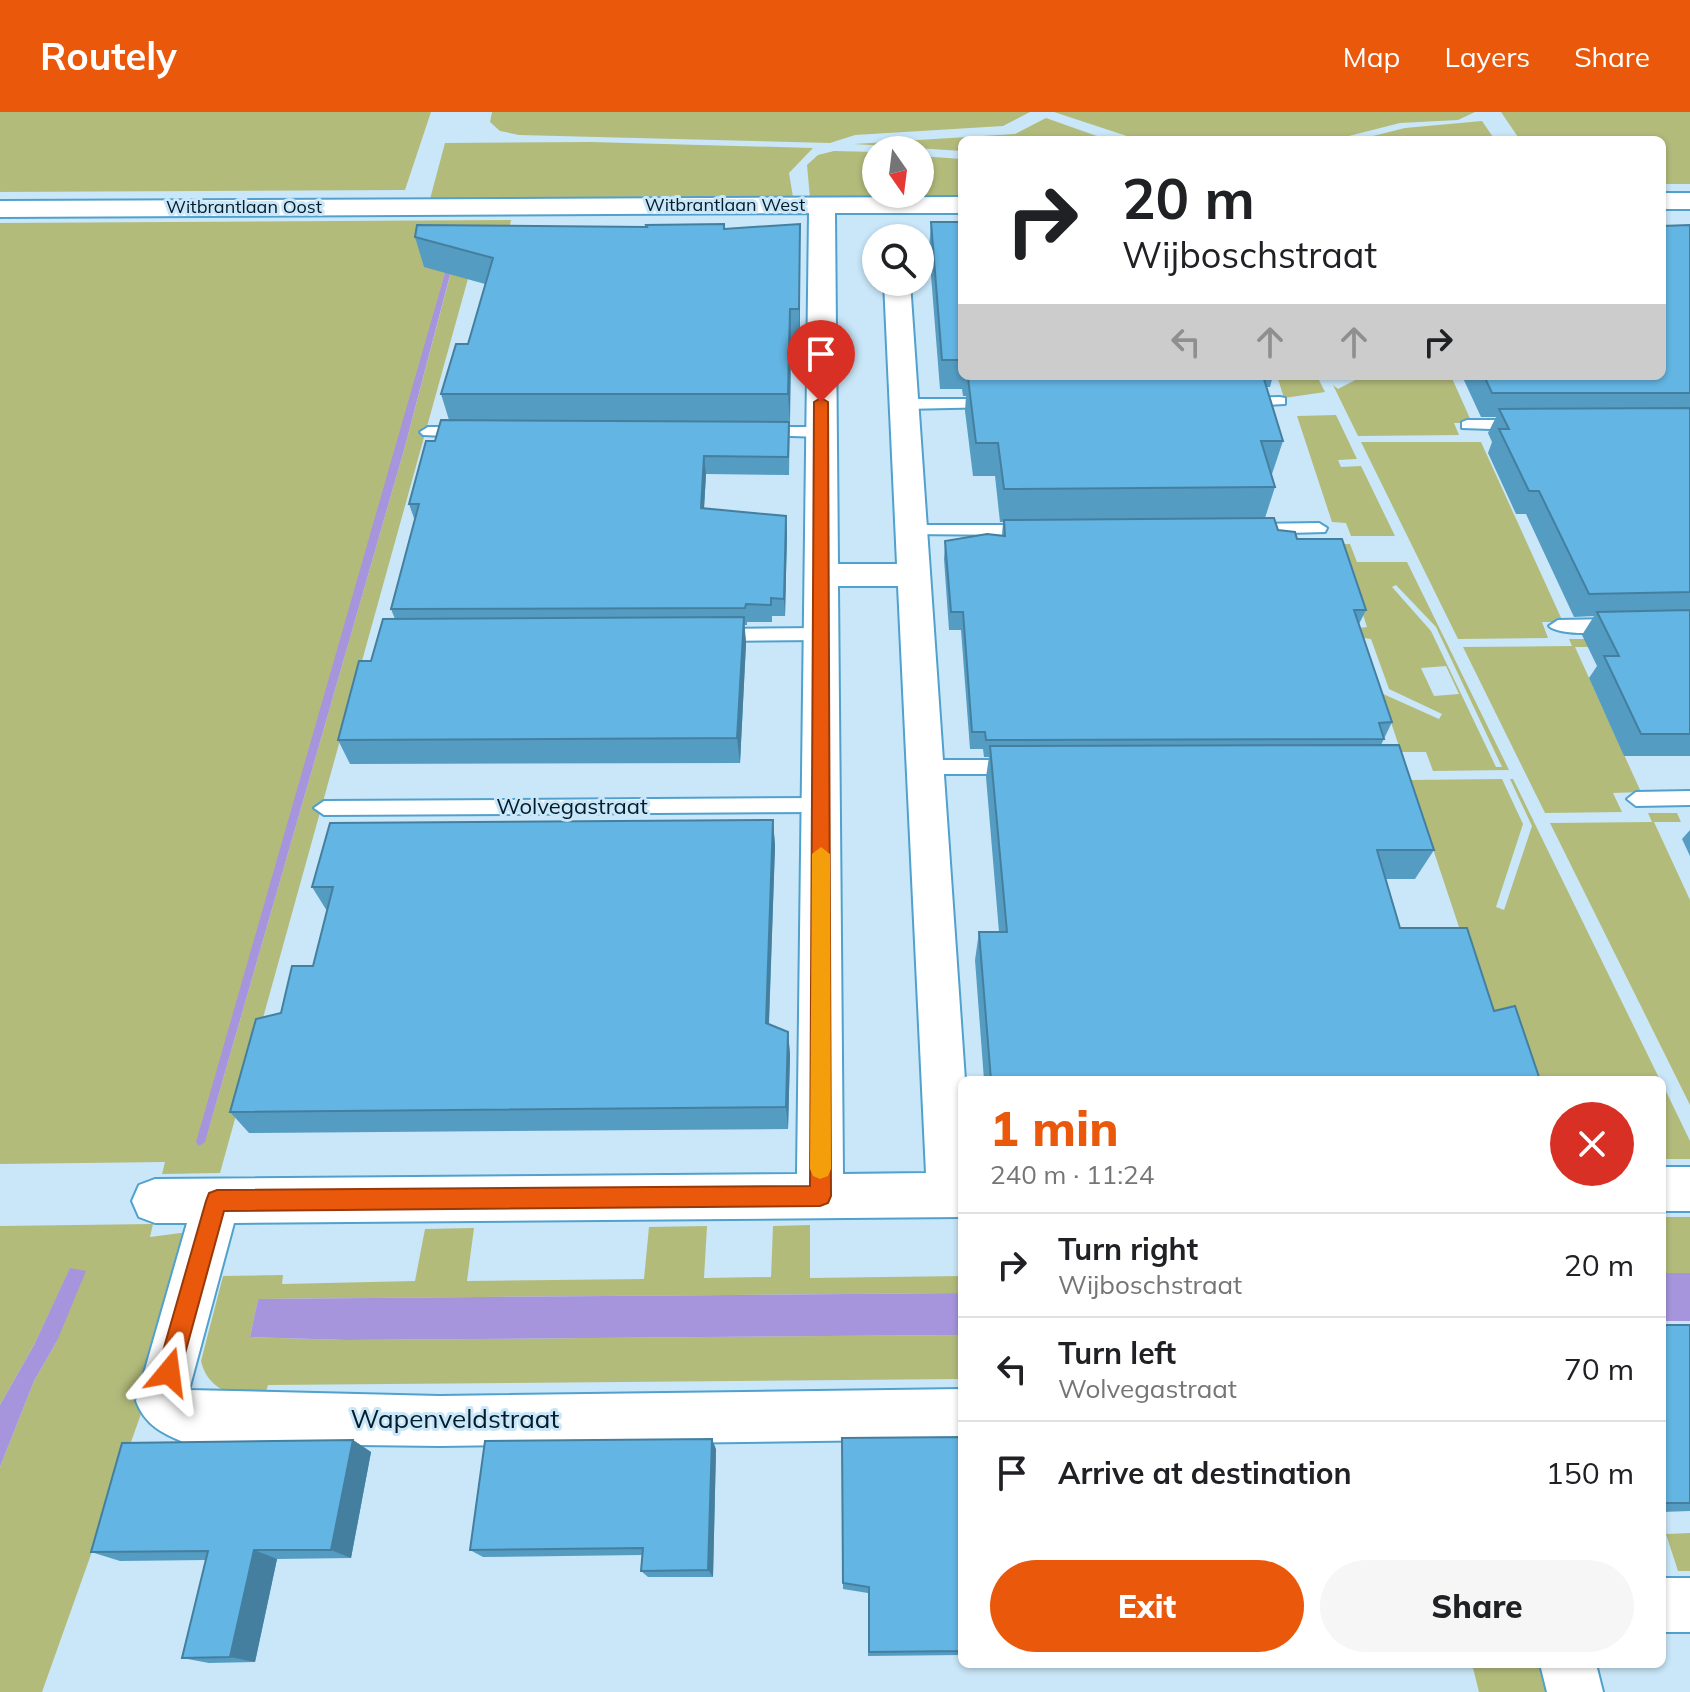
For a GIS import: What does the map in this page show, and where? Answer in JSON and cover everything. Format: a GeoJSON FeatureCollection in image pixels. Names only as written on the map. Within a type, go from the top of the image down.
{"type":"FeatureCollection","features":[{"type":"Feature","properties":{"kind":"street"},"geometry":{"type":"LineString","coordinates":[[1666,201],[1690,201]]}},
{"type":"Feature","properties":{"kind":"street"},"geometry":{"type":"LineString","coordinates":[[820,1196],[822,205]]}},
{"type":"Feature","properties":{"kind":"street","name":"Witbrantlaan West"},"geometry":{"type":"LineString","coordinates":[[489,206],[862,205]]}},
{"type":"Feature","properties":{"kind":"street","name":"Witbrantlaan West"},"geometry":{"type":"LineString","coordinates":[[934,205],[958,205]]}},
{"type":"Feature","properties":{"kind":"street","name":"Witbrantlaan Oost"},"geometry":{"type":"LineString","coordinates":[[0,209],[489,206]]}},
{"type":"Feature","properties":{"kind":"street"},"geometry":{"type":"LineString","coordinates":[[155,1201],[956,1195],[898,296]]}},
{"type":"Feature","properties":{"kind":"street"},"geometry":{"type":"LineString","coordinates":[[821,575],[914,575]]}},
{"type":"Feature","properties":{"kind":"street"},"geometry":{"type":"LineString","coordinates":[[1666,1189],[1690,1189]]}},
{"type":"Feature","properties":{"kind":"street","name":"Wapenveldstraat"},"geometry":{"type":"LineString","coordinates":[[217,1201],[161,1401],[186,1418],[440,1421],[958,1414]]}},
{"type":"Feature","properties":{"kind":"street"},"geometry":{"type":"LineString","coordinates":[[1666,1605],[1690,1605]]}},
{"type":"Feature","properties":{"kind":"street"},"geometry":{"type":"LineString","coordinates":[[1569,1668],[1575,1692]]}},
{"type":"Feature","properties":{"kind":"lane"},"geometry":{"type":"LineString","coordinates":[[1232,402],[1280,401]]}},
{"type":"Feature","properties":{"kind":"lane"},"geometry":{"type":"LineString","coordinates":[[904,404],[1010,403]]}},
{"type":"Feature","properties":{"kind":"lane"},"geometry":{"type":"LineString","coordinates":[[1467,425],[1531,425]]}},
{"type":"Feature","properties":{"kind":"lane"},"geometry":{"type":"LineString","coordinates":[[428,432],[476,432]]}},
{"type":"Feature","properties":{"kind":"lane"},"geometry":{"type":"LineString","coordinates":[[747,432],[821,432]]}},
{"type":"Feature","properties":{"kind":"lane"},"geometry":{"type":"LineString","coordinates":[[1240,529],[1319,528]]}},
{"type":"Feature","properties":{"kind":"lane"},"geometry":{"type":"LineString","coordinates":[[912,530],[1050,529]]}},
{"type":"Feature","properties":{"kind":"lane"},"geometry":{"type":"LineString","coordinates":[[1558,626],[1631,625]]}},
{"type":"Feature","properties":{"kind":"lane"},"geometry":{"type":"LineString","coordinates":[[700,635],[821,634]]}},
{"type":"Feature","properties":{"kind":"lane"},"geometry":{"type":"LineString","coordinates":[[927,767],[1037,767]]}},
{"type":"Feature","properties":{"kind":"lane"},"geometry":{"type":"LineString","coordinates":[[1636,799],[1690,798]]}},
{"type":"Feature","properties":{"kind":"lane","name":"Wolvegastraat"},"geometry":{"type":"LineString","coordinates":[[324,808],[821,805]]}},
{"type":"Feature","properties":{"kind":"green space"},"geometry":{"type":"Polygon","coordinates":[[[0,112],[431,112],[405,190],[0,192],[0,112]]]}},
{"type":"Feature","properties":{"kind":"green space"},"geometry":{"type":"Polygon","coordinates":[[[492,112],[1030,112],[1003,126],[855,135],[830,143],[519,135],[500,131],[490,122],[492,112]]]}},
{"type":"Feature","properties":{"kind":"green space"},"geometry":{"type":"Polygon","coordinates":[[[1054,112],[1475,112],[1458,120],[1400,123],[1349,136],[1127,136],[1054,112]]]}},
{"type":"Feature","properties":{"kind":"green space"},"geometry":{"type":"Polygon","coordinates":[[[1501,112],[1690,112],[1690,184],[1666,184],[1666,136],[1517,136],[1501,112]]]}},
{"type":"Feature","properties":{"kind":"green space"},"geometry":{"type":"Polygon","coordinates":[[[1046,118],[1097,136],[983,136],[1015,134],[1046,118]]]}},
{"type":"Feature","properties":{"kind":"green space"},"geometry":{"type":"Polygon","coordinates":[[[1482,121],[1492,136],[1373,136],[1405,128],[1482,121]]]}},
{"type":"Feature","properties":{"kind":"green space"},"geometry":{"type":"Polygon","coordinates":[[[958,138],[958,151],[934,149],[934,139],[958,138]]]}},
{"type":"Feature","properties":{"kind":"green space"},"geometry":{"type":"Polygon","coordinates":[[[591,142],[813,148],[789,173],[793,197],[430,199],[445,143],[591,142]]]}},
{"type":"Feature","properties":{"kind":"green space"},"geometry":{"type":"Polygon","coordinates":[[[834,151],[862,152],[862,198],[810,198],[807,165],[818,155],[834,151]]]}},
{"type":"Feature","properties":{"kind":"green space"},"geometry":{"type":"Polygon","coordinates":[[[934,157],[958,159],[958,197],[934,197],[934,157]]]}},
{"type":"Feature","properties":{"kind":"green space"},"geometry":{"type":"Polygon","coordinates":[[[511,220],[510,225],[495,227],[479,239],[220,1173],[162,1174],[165,1162],[0,1164],[0,223],[511,220]],[[455,238],[205,1142],[404,450],[460,238],[455,238]]]}},
{"type":"Feature","properties":{"kind":"green space"},"geometry":{"type":"Polygon","coordinates":[[[1278,380],[1319,380],[1325,392],[1284,398],[1278,380]]]}},
{"type":"Feature","properties":{"kind":"green space"},"geometry":{"type":"Polygon","coordinates":[[[1355,380],[1453,380],[1472,423],[1454,423],[1459,435],[1358,436],[1333,385],[1338,389],[1355,380]]]}},
{"type":"Feature","properties":{"kind":"green space"},"geometry":{"type":"Polygon","coordinates":[[[1336,415],[1357,459],[1338,460],[1341,467],[1361,466],[1395,536],[1351,536],[1346,523],[1332,522],[1297,416],[1336,415]]]}},
{"type":"Feature","properties":{"kind":"green space"},"geometry":{"type":"Polygon","coordinates":[[[1361,442],[1481,442],[1563,622],[1542,622],[1548,638],[1458,639],[1361,442]]]}},
{"type":"Feature","properties":{"kind":"green space"},"geometry":{"type":"Polygon","coordinates":[[[1340,544],[1350,544],[1357,562],[1407,562],[1509,770],[1433,771],[1426,752],[1401,752],[1381,693],[1439,719],[1442,714],[1389,689],[1371,639],[1364,638],[1359,628],[1367,627],[1340,544]],[[1396,585],[1392,587],[1431,631],[1496,767],[1502,767],[1436,627],[1396,585]],[[1446,666],[1421,668],[1434,696],[1459,694],[1446,666]]]}},
{"type":"Feature","properties":{"kind":"green space"},"geometry":{"type":"Polygon","coordinates":[[[1569,639],[1595,639],[1599,647],[1575,647],[1641,792],[1613,793],[1622,812],[1545,813],[1463,647],[1572,646],[1569,639]]]}},
{"type":"Feature","properties":{"kind":"green space"},"geometry":{"type":"Polygon","coordinates":[[[1502,779],[1523,824],[1496,907],[1504,910],[1532,826],[1510,779],[1513,779],[1658,1076],[1509,1076],[1410,780],[1502,779]]]}},
{"type":"Feature","properties":{"kind":"green space"},"geometry":{"type":"Polygon","coordinates":[[[1648,813],[1677,813],[1681,822],[1654,822],[1690,900],[1690,1105],[1550,823],[1652,822],[1648,813]]]}},
{"type":"Feature","properties":{"kind":"green space"},"geometry":{"type":"Polygon","coordinates":[[[1666,1091],[1690,1141],[1690,1159],[1666,1159],[1666,1091]]]}},
{"type":"Feature","properties":{"kind":"green space"},"geometry":{"type":"Polygon","coordinates":[[[1666,1217],[1690,1217],[1690,1273],[1666,1273],[1666,1217]]]}},
{"type":"Feature","properties":{"kind":"green space"},"geometry":{"type":"Polygon","coordinates":[[[153,1224],[150,1237],[196,1231],[152,1383],[42,1692],[0,1692],[0,1467],[34,1381],[57,1341],[70,1269],[34,1345],[0,1405],[0,1226],[153,1224]]]}},
{"type":"Feature","properties":{"kind":"green space"},"geometry":{"type":"Polygon","coordinates":[[[810,1225],[810,1278],[958,1276],[958,1293],[258,1299],[250,1337],[346,1340],[958,1335],[958,1379],[268,1385],[263,1402],[224,1391],[210,1380],[201,1361],[223,1276],[283,1275],[282,1284],[415,1281],[425,1229],[474,1228],[467,1281],[644,1279],[649,1227],[707,1226],[704,1278],[771,1277],[773,1226],[810,1225]]]}},
{"type":"Feature","properties":{"kind":"green space"},"geometry":{"type":"Polygon","coordinates":[[[1690,1533],[1690,1571],[1678,1571],[1666,1534],[1690,1533]]]}},
{"type":"Feature","properties":{"kind":"green space"},"geometry":{"type":"Polygon","coordinates":[[[1473,1668],[1544,1668],[1548,1692],[1479,1692],[1473,1668]]]}},
{"type":"Feature","properties":{"kind":"shaded area"},"geometry":{"type":"Polygon","coordinates":[[[460,237],[404,450],[205,1142],[199,1146],[196,1142],[455,238],[460,237]]]}},
{"type":"Feature","properties":{"kind":"shaded area"},"geometry":{"type":"Polygon","coordinates":[[[70,1268],[86,1271],[57,1341],[34,1381],[0,1467],[0,1405],[34,1345],[70,1268]]]}},
{"type":"Feature","properties":{"kind":"shaded area"},"geometry":{"type":"Polygon","coordinates":[[[1666,1273],[1690,1273],[1690,1321],[1666,1321],[1666,1273]]]}},
{"type":"Feature","properties":{"kind":"shaded area"},"geometry":{"type":"Polygon","coordinates":[[[958,1293],[958,1335],[346,1340],[250,1337],[258,1299],[958,1293]]]}},
{"type":"Feature","properties":{"kind":"building"},"geometry":{"type":"Polygon","coordinates":[[[931,222],[958,222],[958,360],[942,360],[934,224],[931,222]]]}},
{"type":"Feature","properties":{"kind":"building"},"geometry":{"type":"Polygon","coordinates":[[[724,224],[724,229],[800,224],[799,309],[790,309],[788,394],[441,394],[456,344],[468,344],[493,258],[415,237],[417,225],[647,227],[724,224]]]}},
{"type":"Feature","properties":{"kind":"building"},"geometry":{"type":"Polygon","coordinates":[[[1690,225],[1690,393],[1492,393],[1486,380],[1666,380],[1666,226],[1690,225]]]}},
{"type":"Feature","properties":{"kind":"building"},"geometry":{"type":"Polygon","coordinates":[[[968,380],[1264,380],[1283,441],[1261,441],[1275,487],[1004,489],[998,443],[976,443],[968,380]]]}},
{"type":"Feature","properties":{"kind":"building"},"geometry":{"type":"Polygon","coordinates":[[[1690,408],[1690,592],[1589,594],[1539,491],[1529,491],[1499,429],[1509,429],[1499,409],[1690,408]]]}},
{"type":"Feature","properties":{"kind":"building"},"geometry":{"type":"Polygon","coordinates":[[[441,420],[789,422],[788,457],[704,456],[701,508],[786,516],[784,599],[771,598],[771,605],[746,604],[745,608],[391,609],[419,504],[409,504],[426,441],[435,441],[441,420]]]}},
{"type":"Feature","properties":{"kind":"building"},"geometry":{"type":"Polygon","coordinates":[[[1274,518],[1278,530],[1295,532],[1297,539],[1342,539],[1366,610],[1354,610],[1392,722],[1379,723],[1384,739],[986,740],[985,732],[972,732],[963,612],[951,612],[945,541],[987,534],[1005,536],[1004,520],[1274,518]]]}},
{"type":"Feature","properties":{"kind":"building"},"geometry":{"type":"Polygon","coordinates":[[[1690,610],[1690,734],[1641,734],[1604,656],[1619,656],[1597,612],[1690,610]]]}},
{"type":"Feature","properties":{"kind":"building"},"geometry":{"type":"Polygon","coordinates":[[[744,617],[737,738],[338,740],[359,661],[371,661],[383,619],[744,617]]]}},
{"type":"Feature","properties":{"kind":"building"},"geometry":{"type":"Polygon","coordinates":[[[1399,745],[1434,850],[1377,850],[1400,928],[1467,928],[1494,1011],[1515,1006],[1539,1076],[991,1076],[979,932],[1007,932],[990,746],[1399,745]]]}},
{"type":"Feature","properties":{"kind":"building"},"geometry":{"type":"Polygon","coordinates":[[[773,820],[766,1023],[788,1032],[786,1107],[230,1112],[256,1019],[281,1013],[292,966],[313,966],[333,887],[312,887],[330,823],[773,820]]]}},
{"type":"Feature","properties":{"kind":"building"},"geometry":{"type":"Polygon","coordinates":[[[1666,1325],[1690,1325],[1690,1503],[1666,1503],[1666,1325]]]}},
{"type":"Feature","properties":{"kind":"building"},"geometry":{"type":"Polygon","coordinates":[[[958,1437],[958,1651],[869,1652],[869,1587],[843,1583],[842,1438],[958,1437]]]}},
{"type":"Feature","properties":{"kind":"building"},"geometry":{"type":"Polygon","coordinates":[[[712,1439],[708,1570],[641,1571],[643,1548],[470,1550],[485,1441],[712,1439]]]}},
{"type":"Feature","properties":{"kind":"building"},"geometry":{"type":"Polygon","coordinates":[[[353,1440],[331,1550],[254,1550],[230,1657],[182,1658],[208,1551],[91,1552],[122,1443],[353,1440]]]}},
{"type":"Feature","properties":{"kind":"slow traffic"},"geometry":{"type":"LineString","coordinates":[[820,1169],[821,854]]}},
{"type":"Feature","properties":{"kind":"route"},"geometry":{"type":"LineString","coordinates":[[169,1372],[217,1201],[820,1196],[821,402]]}}]}
